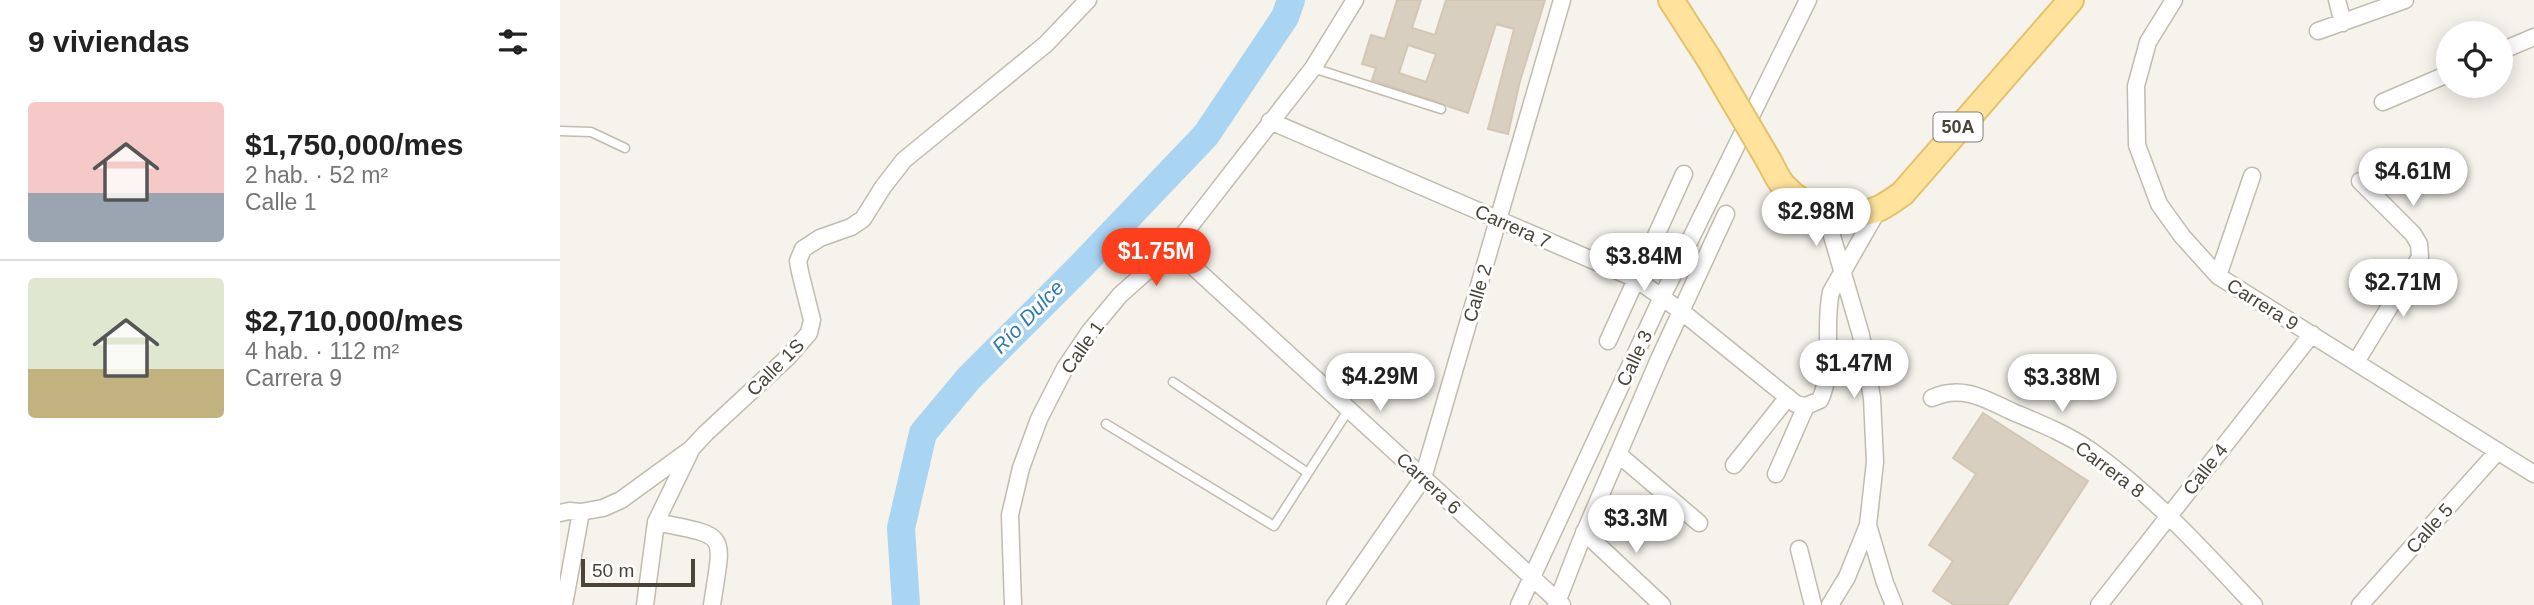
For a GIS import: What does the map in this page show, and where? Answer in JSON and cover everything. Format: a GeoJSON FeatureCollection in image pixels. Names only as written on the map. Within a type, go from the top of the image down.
{"type":"FeatureCollection","features":[{"type":"Feature","properties":{"kind":"main road","name":"50A"},"geometry":{"type":"LineString","coordinates":[[1671,0],[1782,184],[1802,202],[1825,212],[1854,215],[1879,208],[1903,193],[2071,0]]}},
{"type":"Feature","properties":{"kind":"street","name":"Calle 1S"},"geometry":{"type":"LineString","coordinates":[[560,513],[603,508],[621,500],[691,449],[788,357],[808,333],[812,320],[799,261],[803,248],[820,237],[851,227],[863,219],[904,160],[1046,44],[1088,0]]}},
{"type":"Feature","properties":{"kind":"street","name":"Calle 1"},"geometry":{"type":"LineString","coordinates":[[1013,605],[1010,515],[1021,468],[1039,419],[1065,368],[1090,331],[1121,295],[1173,248],[1313,68],[1354,0]]}},
{"type":"Feature","properties":{"kind":"street","name":"Calle 2"},"geometry":{"type":"LineString","coordinates":[[1335,605],[1423,478],[1562,0]]}},
{"type":"Feature","properties":{"kind":"street","name":"Calle 3"},"geometry":{"type":"LineString","coordinates":[[1519,605],[1662,297],[1808,0]]}},
{"type":"Feature","properties":{"kind":"street","name":"Carrera 9"},"geometry":{"type":"LineString","coordinates":[[2174,0],[2148,42],[2136,86],[2137,145],[2159,204],[2182,236],[2218,276],[2534,474]]}},
{"type":"Feature","properties":{"kind":"street"},"geometry":{"type":"LineString","coordinates":[[2337,0],[2343,23]]}},
{"type":"Feature","properties":{"kind":"street"},"geometry":{"type":"LineString","coordinates":[[2318,32],[2405,0]]}},
{"type":"Feature","properties":{"kind":"street"},"geometry":{"type":"LineString","coordinates":[[2513,46],[2534,37]]}},
{"type":"Feature","properties":{"kind":"street"},"geometry":{"type":"LineString","coordinates":[[2383,102],[2436,79]]}},
{"type":"Feature","properties":{"kind":"street","name":"Carrera 7"},"geometry":{"type":"LineString","coordinates":[[1270,121],[1636,279],[1681,311],[1796,404],[1806,406]]}},
{"type":"Feature","properties":{"kind":"street"},"geometry":{"type":"LineString","coordinates":[[1608,341],[1684,174]]}},
{"type":"Feature","properties":{"kind":"street"},"geometry":{"type":"LineString","coordinates":[[2218,276],[2252,176]]}},
{"type":"Feature","properties":{"kind":"street"},"geometry":{"type":"LineString","coordinates":[[2356,362],[2420,257],[2419,244],[2413,234],[2360,181]]}},
{"type":"Feature","properties":{"kind":"street"},"geometry":{"type":"LineString","coordinates":[[1776,474],[1806,406],[1820,400],[1826,387],[1828,308],[1831,292],[1879,208]]}},
{"type":"Feature","properties":{"kind":"street"},"geometry":{"type":"LineString","coordinates":[[1825,212],[1861,335],[1872,398],[1875,462],[1868,525],[1847,577],[1830,605]]}},
{"type":"Feature","properties":{"kind":"street","name":"Calle 3"},"geometry":{"type":"LineString","coordinates":[[1558,603],[1618,454],[1726,214]]}},
{"type":"Feature","properties":{"kind":"street","name":"Carrera 6"},"geometry":{"type":"LineString","coordinates":[[1173,248],[1558,603]]}},
{"type":"Feature","properties":{"kind":"street","name":"Calle 4"},"geometry":{"type":"LineString","coordinates":[[2099,605],[2312,334]]}},
{"type":"Feature","properties":{"kind":"street","name":"Carrera 8"},"geometry":{"type":"LineString","coordinates":[[1933,398],[1946,392],[1961,391],[1987,400],[2089,449],[2169,514],[2254,605]]}},
{"type":"Feature","properties":{"kind":"street"},"geometry":{"type":"LineString","coordinates":[[1734,465],[1788,397]]}},
{"type":"Feature","properties":{"kind":"street"},"geometry":{"type":"LineString","coordinates":[[645,605],[656,522],[691,449]]}},
{"type":"Feature","properties":{"kind":"street","name":"Calle 5"},"geometry":{"type":"LineString","coordinates":[[2368,602],[2498,451]]}},
{"type":"Feature","properties":{"kind":"street"},"geometry":{"type":"LineString","coordinates":[[1618,454],[1699,523]]}},
{"type":"Feature","properties":{"kind":"street"},"geometry":{"type":"LineString","coordinates":[[564,605],[563,584],[581,512]]}},
{"type":"Feature","properties":{"kind":"street"},"geometry":{"type":"LineString","coordinates":[[656,522],[710,534],[718,541],[720,552],[712,605]]}},
{"type":"Feature","properties":{"kind":"street"},"geometry":{"type":"LineString","coordinates":[[1868,525],[1894,605]]}},
{"type":"Feature","properties":{"kind":"street"},"geometry":{"type":"LineString","coordinates":[[1584,533],[1662,605]]}},
{"type":"Feature","properties":{"kind":"street"},"geometry":{"type":"LineString","coordinates":[[1799,549],[1813,605]]}},
{"type":"Feature","properties":{"kind":"lane"},"geometry":{"type":"LineString","coordinates":[[1313,68],[1441,109]]}},
{"type":"Feature","properties":{"kind":"lane"},"geometry":{"type":"LineString","coordinates":[[560,131],[591,132],[625,148]]}},
{"type":"Feature","properties":{"kind":"lane"},"geometry":{"type":"LineString","coordinates":[[1174,382],[1308,473]]}},
{"type":"Feature","properties":{"kind":"lane"},"geometry":{"type":"LineString","coordinates":[[1106,424],[1274,526],[1349,409]]}},
{"type":"Feature","properties":{"kind":"building"},"geometry":{"type":"Polygon","coordinates":[[[1397,0],[1421,0],[1412,28],[1435,35],[1446,0],[1545,0],[1520,81],[1508,134],[1488,129],[1514,29],[1496,24],[1468,113],[1372,80],[1376,68],[1362,64],[1371,35],[1385,39],[1397,0]],[[1408,45],[1399,73],[1426,82],[1436,54],[1408,45]]]}},
{"type":"Feature","properties":{"kind":"building"},"geometry":{"type":"Polygon","coordinates":[[[1983,413],[2088,481],[2007,605],[1954,605],[1933,591],[1953,561],[1929,545],[1976,474],[1953,458],[1983,413]]]}},
{"type":"Feature","properties":{"kind":"waterway","name":"Río Dulce"},"geometry":{"type":"LineString","coordinates":[[906,605],[901,528],[923,433],[969,378],[1206,135],[1285,17],[1291,0]]}}]}
